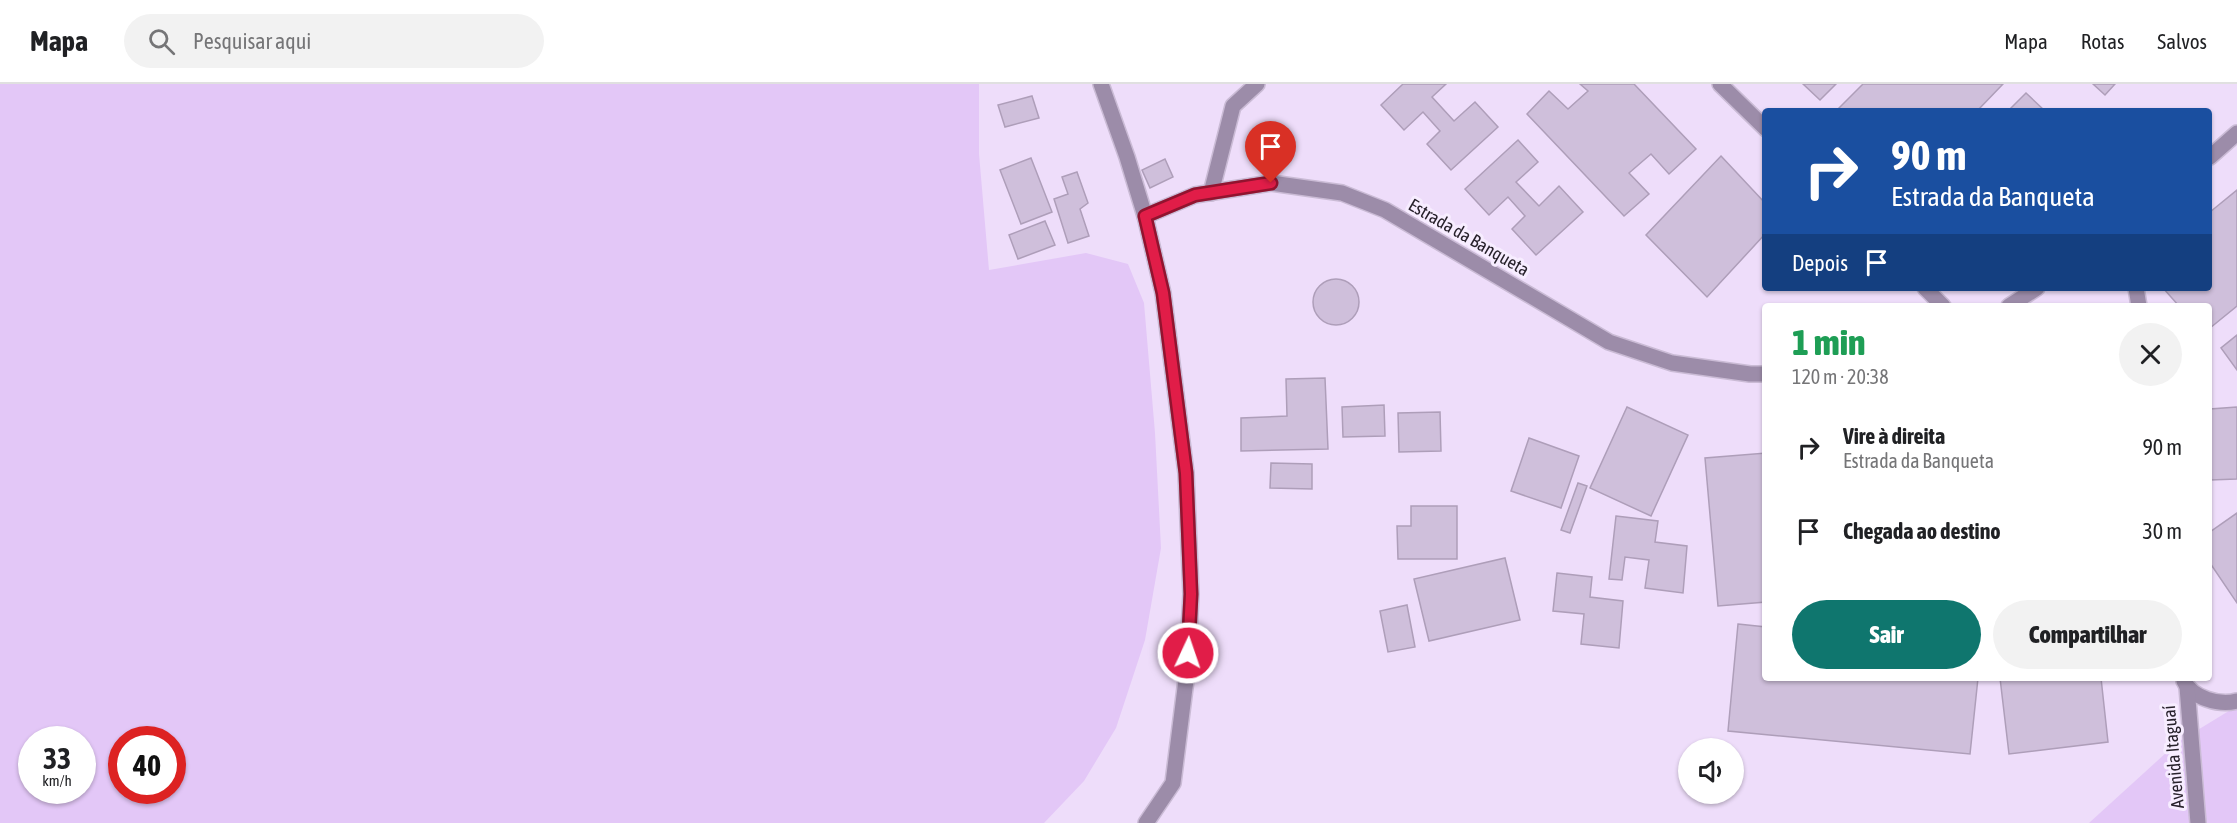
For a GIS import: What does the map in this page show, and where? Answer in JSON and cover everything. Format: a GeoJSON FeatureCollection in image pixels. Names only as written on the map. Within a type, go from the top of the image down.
{"type":"FeatureCollection","features":[{"type":"Feature","properties":{"kind":"street"},"geometry":{"type":"LineString","coordinates":[[1101,84],[1145,216],[1163,293],[1186,473],[1191,594],[1187,672],[1173,783],[1146,823]]}},
{"type":"Feature","properties":{"kind":"street"},"geometry":{"type":"LineString","coordinates":[[1211,193],[1233,106],[1257,84]]}},
{"type":"Feature","properties":{"kind":"street"},"geometry":{"type":"LineString","coordinates":[[1720,84],[1762,125]]}},
{"type":"Feature","properties":{"kind":"street"},"geometry":{"type":"LineString","coordinates":[[2212,155],[2237,133]]}},
{"type":"Feature","properties":{"kind":"street","name":"Estrada da Banqueta"},"geometry":{"type":"LineString","coordinates":[[1145,216],[1195,195],[1271,183],[1342,193],[1385,210],[1609,342],[1672,363],[1762,374]]}},
{"type":"Feature","properties":{"kind":"street"},"geometry":{"type":"LineString","coordinates":[[1928,291],[1940,303]]}},
{"type":"Feature","properties":{"kind":"street"},"geometry":{"type":"LineString","coordinates":[[2014,303],[2032,291]]}},
{"type":"Feature","properties":{"kind":"street"},"geometry":{"type":"LineString","coordinates":[[2185,683],[2206,699],[2230,702],[2237,700]]}},
{"type":"Feature","properties":{"kind":"street","name":"Avenida Itaguaí"},"geometry":{"type":"LineString","coordinates":[[2185,683],[2198,823]]}},
{"type":"Feature","properties":{"kind":"shaded area"},"geometry":{"type":"Polygon","coordinates":[[[0,84],[979,84],[979,154],[989,270],[1086,253],[1128,264],[1144,303],[1155,433],[1161,548],[1145,640],[1116,728],[1084,781],[1044,823],[0,823],[0,84]]]}},
{"type":"Feature","properties":{"kind":"shaded area"},"geometry":{"type":"Polygon","coordinates":[[[2237,706],[2237,823],[2089,823],[2178,742],[2237,706]]]}},
{"type":"Feature","properties":{"kind":"building"},"geometry":{"type":"Polygon","coordinates":[[[1403,84],[1446,84],[1432,97],[1454,121],[1475,102],[1498,127],[1451,170],[1427,144],[1440,131],[1423,112],[1404,130],[1381,105],[1403,84]]]}},
{"type":"Feature","properties":{"kind":"building"},"geometry":{"type":"Polygon","coordinates":[[[1580,84],[1634,84],[1696,149],[1669,174],[1651,154],[1629,173],[1649,194],[1624,216],[1527,114],[1549,91],[1568,109],[1588,91],[1580,84]]]}},
{"type":"Feature","properties":{"kind":"building"},"geometry":{"type":"Polygon","coordinates":[[[1803,84],[1836,84],[1820,100],[1803,84]]]}},
{"type":"Feature","properties":{"kind":"building"},"geometry":{"type":"Polygon","coordinates":[[[1863,84],[2003,84],[1980,108],[1839,108],[1863,84]]]}},
{"type":"Feature","properties":{"kind":"building"},"geometry":{"type":"Polygon","coordinates":[[[2093,84],[2115,84],[2105,95],[2093,84]]]}},
{"type":"Feature","properties":{"kind":"building"},"geometry":{"type":"Polygon","coordinates":[[[2026,93],[2042,108],[2011,108],[2026,93]]]}},
{"type":"Feature","properties":{"kind":"building"},"geometry":{"type":"Polygon","coordinates":[[[1032,96],[1039,118],[1005,127],[998,105],[1032,96]]]}},
{"type":"Feature","properties":{"kind":"building"},"geometry":{"type":"Polygon","coordinates":[[[1518,140],[1538,162],[1516,182],[1539,206],[1559,186],[1583,212],[1536,255],[1512,229],[1525,216],[1508,197],[1489,215],[1465,189],[1518,140]]]}},
{"type":"Feature","properties":{"kind":"building"},"geometry":{"type":"Polygon","coordinates":[[[1721,156],[1762,200],[1762,237],[1707,297],[1646,235],[1721,156]]]}},
{"type":"Feature","properties":{"kind":"building"},"geometry":{"type":"Polygon","coordinates":[[[1031,158],[1052,212],[1021,224],[1000,170],[1031,158]]]}},
{"type":"Feature","properties":{"kind":"building"},"geometry":{"type":"Polygon","coordinates":[[[1165,159],[1173,177],[1150,188],[1142,170],[1165,159]]]}},
{"type":"Feature","properties":{"kind":"building"},"geometry":{"type":"Polygon","coordinates":[[[1077,172],[1088,203],[1080,209],[1089,236],[1068,243],[1054,199],[1068,194],[1062,177],[1077,172]]]}},
{"type":"Feature","properties":{"kind":"building"},"geometry":{"type":"Polygon","coordinates":[[[2237,190],[2237,306],[2212,326],[2212,303],[2176,303],[2166,291],[2212,291],[2212,210],[2237,190]]]}},
{"type":"Feature","properties":{"kind":"building"},"geometry":{"type":"Polygon","coordinates":[[[1045,221],[1055,245],[1018,259],[1009,235],[1045,221]]]}},
{"type":"Feature","properties":{"kind":"building"},"geometry":{"type":"Polygon","coordinates":[[[1336,279],[1352,286],[1359,302],[1352,318],[1336,325],[1320,318],[1313,302],[1320,286],[1336,279]]]}},
{"type":"Feature","properties":{"kind":"building"},"geometry":{"type":"Polygon","coordinates":[[[2237,335],[2237,370],[2221,348],[2237,335]]]}},
{"type":"Feature","properties":{"kind":"building"},"geometry":{"type":"Polygon","coordinates":[[[1325,378],[1328,449],[1241,451],[1241,418],[1287,416],[1286,379],[1325,378]]]}},
{"type":"Feature","properties":{"kind":"building"},"geometry":{"type":"Polygon","coordinates":[[[1384,405],[1385,436],[1343,437],[1342,407],[1384,405]]]}},
{"type":"Feature","properties":{"kind":"building"},"geometry":{"type":"Polygon","coordinates":[[[1627,407],[1688,435],[1651,516],[1590,488],[1627,407]]]}},
{"type":"Feature","properties":{"kind":"building"},"geometry":{"type":"Polygon","coordinates":[[[2237,407],[2237,479],[2212,480],[2212,409],[2237,407]]]}},
{"type":"Feature","properties":{"kind":"building"},"geometry":{"type":"Polygon","coordinates":[[[1440,412],[1441,451],[1399,452],[1398,413],[1440,412]]]}},
{"type":"Feature","properties":{"kind":"building"},"geometry":{"type":"Polygon","coordinates":[[[1529,438],[1579,456],[1561,508],[1511,491],[1529,438]]]}},
{"type":"Feature","properties":{"kind":"building"},"geometry":{"type":"Polygon","coordinates":[[[1762,453],[1762,602],[1718,606],[1705,458],[1762,453]]]}},
{"type":"Feature","properties":{"kind":"building"},"geometry":{"type":"Polygon","coordinates":[[[1271,463],[1312,464],[1312,489],[1270,488],[1271,463]]]}},
{"type":"Feature","properties":{"kind":"building"},"geometry":{"type":"Polygon","coordinates":[[[1578,483],[1587,486],[1570,533],[1561,530],[1578,483]]]}},
{"type":"Feature","properties":{"kind":"building"},"geometry":{"type":"Polygon","coordinates":[[[1411,506],[1457,506],[1457,559],[1398,559],[1397,526],[1411,526],[1411,506]]]}},
{"type":"Feature","properties":{"kind":"building"},"geometry":{"type":"Polygon","coordinates":[[[2237,513],[2237,603],[2212,566],[2212,531],[2237,513]]]}},
{"type":"Feature","properties":{"kind":"building"},"geometry":{"type":"Polygon","coordinates":[[[1616,516],[1658,521],[1655,542],[1687,546],[1683,593],[1645,588],[1649,560],[1625,557],[1622,580],[1609,579],[1616,516]]]}},
{"type":"Feature","properties":{"kind":"building"},"geometry":{"type":"Polygon","coordinates":[[[1505,558],[1520,620],[1429,641],[1414,579],[1505,558]]]}},
{"type":"Feature","properties":{"kind":"building"},"geometry":{"type":"Polygon","coordinates":[[[1557,573],[1592,577],[1590,597],[1623,601],[1619,648],[1581,644],[1584,614],[1553,611],[1557,573]]]}},
{"type":"Feature","properties":{"kind":"building"},"geometry":{"type":"Polygon","coordinates":[[[1407,605],[1415,647],[1388,652],[1380,611],[1407,605]]]}},
{"type":"Feature","properties":{"kind":"building"},"geometry":{"type":"Polygon","coordinates":[[[1738,624],[1762,627],[1762,681],[1978,681],[1970,754],[1728,731],[1738,624]]]}},
{"type":"Feature","properties":{"kind":"building"},"geometry":{"type":"Polygon","coordinates":[[[2000,681],[2101,681],[2108,742],[2009,754],[2000,681]]]}},
{"type":"Feature","properties":{"kind":"route"},"geometry":{"type":"LineString","coordinates":[[1188,653],[1191,594],[1186,473],[1163,293],[1145,216],[1195,195],[1271,183]]}}]}
